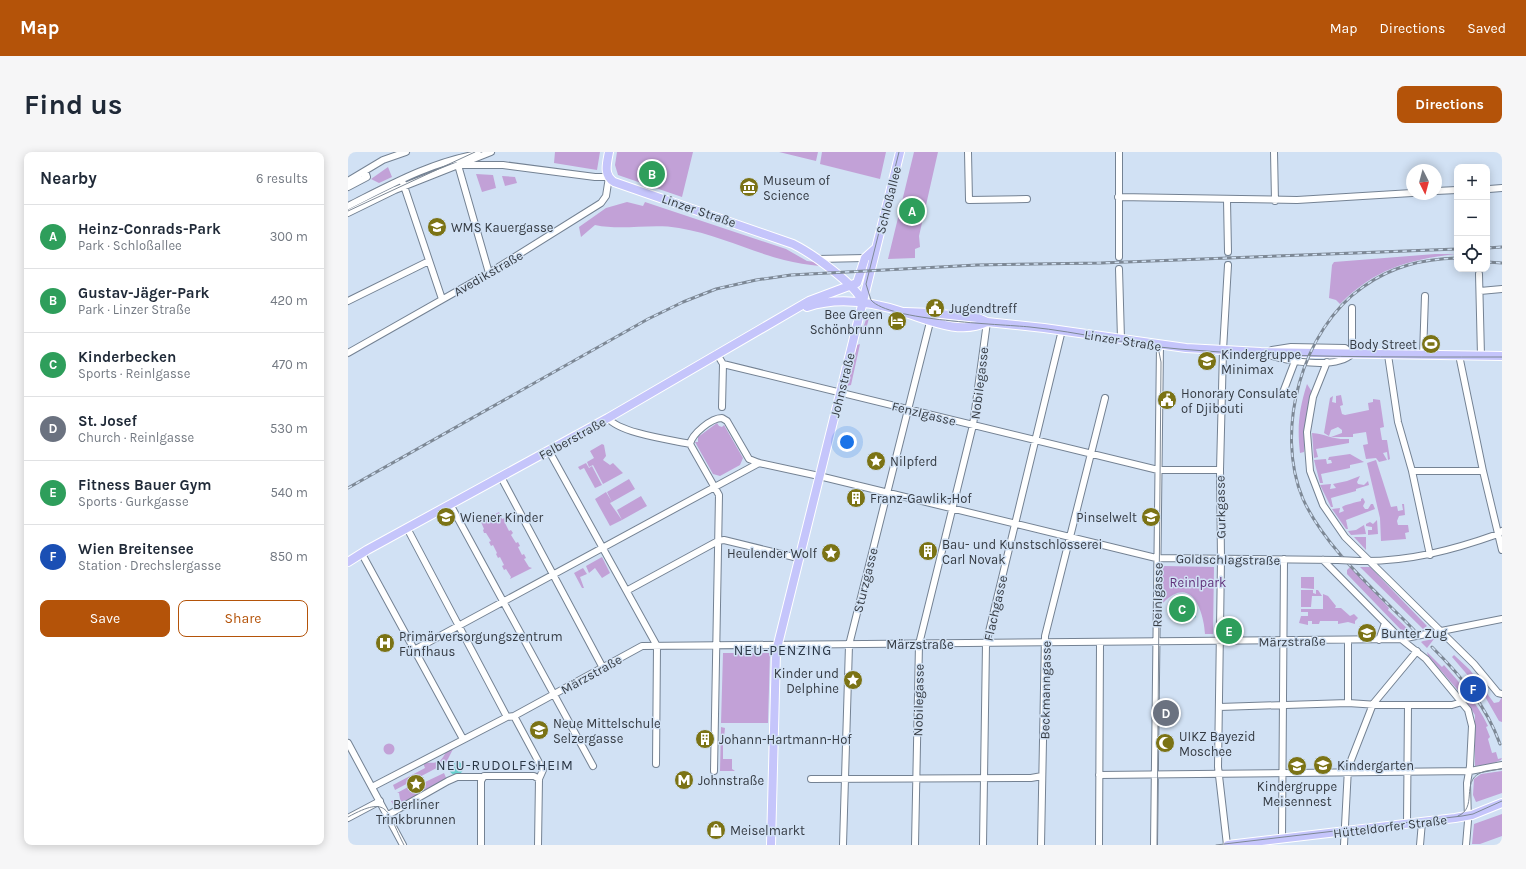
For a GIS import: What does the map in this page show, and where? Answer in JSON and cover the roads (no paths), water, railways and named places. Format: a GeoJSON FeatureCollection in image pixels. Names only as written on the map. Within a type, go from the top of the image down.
{"type":"FeatureCollection","features":[{"type":"Feature","properties":{"kind":"main road"},"geometry":{"type":"LineString","coordinates":[[609,152],[606,169],[609,177]]}},
{"type":"Feature","properties":{"kind":"main road","name":"Schloßallee"},"geometry":{"type":"LineString","coordinates":[[863,303],[900,152]]}},
{"type":"Feature","properties":{"kind":"main road","name":"Linzer Straße"},"geometry":{"type":"LineString","coordinates":[[609,177],[618,184],[793,244],[818,259],[860,295],[863,303],[905,312],[930,322],[966,327],[976,327],[987,322]]}},
{"type":"Feature","properties":{"kind":"main road","name":"Schloßallee"},"geometry":{"type":"LineString","coordinates":[[850,286],[857,283],[865,258],[876,248]]}},
{"type":"Feature","properties":{"kind":"main road","name":"Felberstraße"},"geometry":{"type":"LineString","coordinates":[[348,562],[450,504],[608,418],[809,301],[850,286]]}},
{"type":"Feature","properties":{"kind":"main road","name":"Felberstraße"},"geometry":{"type":"LineString","coordinates":[[795,310],[827,301],[846,300],[863,303]]}},
{"type":"Feature","properties":{"kind":"main road","name":"Johnstraße"},"geometry":{"type":"LineString","coordinates":[[771,845],[777,645],[863,303]]}},
{"type":"Feature","properties":{"kind":"main road","name":"Linzer Straße"},"geometry":{"type":"LineString","coordinates":[[905,312],[932,313],[978,318],[987,322],[1062,330],[1121,340],[1223,350],[1388,355],[1502,356]]}},
{"type":"Feature","properties":{"kind":"main road","name":"Hütteldorfer Straße"},"geometry":{"type":"LineString","coordinates":[[1228,845],[1468,816],[1502,803]]}},
{"type":"Feature","properties":{"kind":"street"},"geometry":{"type":"LineString","coordinates":[[348,181],[383,160],[393,158],[399,153],[406,152]]}},
{"type":"Feature","properties":{"kind":"street"},"geometry":{"type":"LineString","coordinates":[[447,152],[450,159],[458,165],[489,273]]}},
{"type":"Feature","properties":{"kind":"street"},"geometry":{"type":"LineString","coordinates":[[348,206],[402,179],[450,159],[488,152]]}},
{"type":"Feature","properties":{"kind":"street"},"geometry":{"type":"LineString","coordinates":[[348,213],[405,187],[491,152]]}},
{"type":"Feature","properties":{"kind":"street"},"geometry":{"type":"LineString","coordinates":[[968,152],[970,200],[1027,199]]}},
{"type":"Feature","properties":{"kind":"street"},"geometry":{"type":"LineString","coordinates":[[1119,152],[1119,257]]}},
{"type":"Feature","properties":{"kind":"street"},"geometry":{"type":"LineString","coordinates":[[1274,152],[1274,200]]}},
{"type":"Feature","properties":{"kind":"street","name":"Linzer Straße"},"geometry":{"type":"LineString","coordinates":[[458,165],[503,165],[595,177],[609,177]]}},
{"type":"Feature","properties":{"kind":"street"},"geometry":{"type":"LineString","coordinates":[[348,187],[368,177],[365,171]]}},
{"type":"Feature","properties":{"kind":"street","name":"Avedikstraße"},"geometry":{"type":"LineString","coordinates":[[348,353],[489,273],[601,204],[606,196],[609,177]]}},
{"type":"Feature","properties":{"kind":"street"},"geometry":{"type":"LineString","coordinates":[[402,179],[442,299]]}},
{"type":"Feature","properties":{"kind":"street"},"geometry":{"type":"LineString","coordinates":[[1490,189],[1502,188]]}},
{"type":"Feature","properties":{"kind":"street"},"geometry":{"type":"LineString","coordinates":[[1442,191],[1454,190]]}},
{"type":"Feature","properties":{"kind":"street"},"geometry":{"type":"LineString","coordinates":[[1118,197],[1274,200],[1406,193]]}},
{"type":"Feature","properties":{"kind":"street"},"geometry":{"type":"LineString","coordinates":[[1227,200],[1228,252]]}},
{"type":"Feature","properties":{"kind":"street"},"geometry":{"type":"LineString","coordinates":[[818,259],[865,258]]}},
{"type":"Feature","properties":{"kind":"street"},"geometry":{"type":"LineString","coordinates":[[348,301],[429,261]]}},
{"type":"Feature","properties":{"kind":"street","name":"Gurkgasse"},"geometry":{"type":"LineString","coordinates":[[1228,265],[1223,350],[1220,470],[1221,559],[1219,642],[1219,707],[1222,774],[1228,845]]}},
{"type":"Feature","properties":{"kind":"street"},"geometry":{"type":"LineString","coordinates":[[1119,269],[1121,340]]}},
{"type":"Feature","properties":{"kind":"street"},"geometry":{"type":"LineString","coordinates":[[1479,274],[1481,356]]}},
{"type":"Feature","properties":{"kind":"street"},"geometry":{"type":"LineString","coordinates":[[1480,291],[1502,289]]}},
{"type":"Feature","properties":{"kind":"street"},"geometry":{"type":"LineString","coordinates":[[1423,355],[1425,296]]}},
{"type":"Feature","properties":{"kind":"street"},"geometry":{"type":"LineString","coordinates":[[1352,308],[1352,354]]}},
{"type":"Feature","properties":{"kind":"street","name":"Sturzgasse"},"geometry":{"type":"LineString","coordinates":[[843,845],[849,645],[930,322]]}},
{"type":"Feature","properties":{"kind":"street","name":"Nobilegasse"},"geometry":{"type":"LineString","coordinates":[[915,845],[919,644],[951,509],[973,425],[987,322]]}},
{"type":"Feature","properties":{"kind":"street","name":"Flachgasse"},"geometry":{"type":"LineString","coordinates":[[983,845],[986,644],[1062,330]]}},
{"type":"Feature","properties":{"kind":"street","name":"Reinlgasse"},"geometry":{"type":"LineString","coordinates":[[1154,845],[1160,345]]}},
{"type":"Feature","properties":{"kind":"street","name":"Linzer Straße"},"geometry":{"type":"LineString","coordinates":[[1261,352],[1295,361],[1327,362],[1344,361],[1352,354]]}},
{"type":"Feature","properties":{"kind":"street"},"geometry":{"type":"LineString","coordinates":[[717,354],[723,364],[722,407]]}},
{"type":"Feature","properties":{"kind":"street"},"geometry":{"type":"LineString","coordinates":[[1388,355],[1398,422],[1412,471],[1430,555]]}},
{"type":"Feature","properties":{"kind":"street"},"geometry":{"type":"LineString","coordinates":[[1458,355],[1483,471],[1500,533],[1502,550]]}},
{"type":"Feature","properties":{"kind":"street"},"geometry":{"type":"LineString","coordinates":[[1282,395],[1295,361]]}},
{"type":"Feature","properties":{"kind":"street"},"geometry":{"type":"LineString","coordinates":[[1327,362],[1313,397],[1309,414],[1307,447],[1310,472],[1319,496],[1329,515],[1345,537],[1474,664],[1501,694]]}},
{"type":"Feature","properties":{"kind":"street","name":"Fenzlgasse"},"geometry":{"type":"LineString","coordinates":[[723,364],[1158,470],[1220,470]]}},
{"type":"Feature","properties":{"kind":"street","name":"Beckmanngasse"},"geometry":{"type":"LineString","coordinates":[[1041,845],[1044,644],[1105,398]]}},
{"type":"Feature","properties":{"kind":"street"},"geometry":{"type":"LineString","coordinates":[[608,418],[622,428],[690,444],[719,495],[714,771]]}},
{"type":"Feature","properties":{"kind":"street","name":"Goldschlagstraße"},"geometry":{"type":"LineString","coordinates":[[690,444],[692,437],[714,420],[722,418],[726,421],[748,457],[759,463],[819,476],[1157,558],[1370,561]]}},
{"type":"Feature","properties":{"kind":"street"},"geometry":{"type":"LineString","coordinates":[[549,450],[628,590],[657,646],[656,764]]}},
{"type":"Feature","properties":{"kind":"street"},"geometry":{"type":"LineString","coordinates":[[414,650],[459,627],[502,602],[759,463]]}},
{"type":"Feature","properties":{"kind":"street"},"geometry":{"type":"LineString","coordinates":[[1412,471],[1483,471]]}},
{"type":"Feature","properties":{"kind":"street"},"geometry":{"type":"LineString","coordinates":[[501,477],[603,668]]}},
{"type":"Feature","properties":{"kind":"street"},"geometry":{"type":"LineString","coordinates":[[450,504],[502,602],[593,766]]}},
{"type":"Feature","properties":{"kind":"street"},"geometry":{"type":"LineString","coordinates":[[407,528],[459,627],[542,770],[539,779],[538,845]]}},
{"type":"Feature","properties":{"kind":"street"},"geometry":{"type":"LineString","coordinates":[[1370,561],[1430,555],[1464,546],[1500,533]]}},
{"type":"Feature","properties":{"kind":"street"},"geometry":{"type":"LineString","coordinates":[[628,590],[718,541],[724,540],[798,558]]}},
{"type":"Feature","properties":{"kind":"street"},"geometry":{"type":"LineString","coordinates":[[362,554],[463,739]]}},
{"type":"Feature","properties":{"kind":"street"},"geometry":{"type":"LineString","coordinates":[[1282,838],[1285,642],[1284,559]]}},
{"type":"Feature","properties":{"kind":"street"},"geometry":{"type":"LineString","coordinates":[[1323,560],[1385,623],[1417,651],[1470,713],[1472,721],[1470,771],[1467,791],[1468,816],[1466,845]]}},
{"type":"Feature","properties":{"kind":"street","name":"Märzstraße"},"geometry":{"type":"LineString","coordinates":[[372,787],[463,739],[554,694],[642,646],[1348,641],[1402,639],[1502,619]]}},
{"type":"Feature","properties":{"kind":"street"},"geometry":{"type":"LineString","coordinates":[[1378,640],[1385,623]]}},
{"type":"Feature","properties":{"kind":"street"},"geometry":{"type":"LineString","coordinates":[[1348,641],[1348,703]]}},
{"type":"Feature","properties":{"kind":"street"},"geometry":{"type":"LineString","coordinates":[[1099,845],[1100,643]]}},
{"type":"Feature","properties":{"kind":"street"},"geometry":{"type":"LineString","coordinates":[[1344,845],[1347,772],[1373,704],[1417,651]]}},
{"type":"Feature","properties":{"kind":"street"},"geometry":{"type":"LineString","coordinates":[[1219,707],[1348,703],[1452,705],[1462,702]]}},
{"type":"Feature","properties":{"kind":"street"},"geometry":{"type":"LineString","coordinates":[[1407,823],[1408,705]]}},
{"type":"Feature","properties":{"kind":"street"},"geometry":{"type":"LineString","coordinates":[[348,743],[403,845]]}},
{"type":"Feature","properties":{"kind":"street"},"geometry":{"type":"LineString","coordinates":[[1099,775],[1470,771],[1502,764]]}},
{"type":"Feature","properties":{"kind":"street"},"geometry":{"type":"LineString","coordinates":[[481,845],[482,780],[487,775],[534,776],[539,779]]}},
{"type":"Feature","properties":{"kind":"street"},"geometry":{"type":"LineString","coordinates":[[811,779],[1042,776]]}},
{"type":"Feature","properties":{"kind":"street"},"geometry":{"type":"LineString","coordinates":[[388,815],[454,779],[481,777],[482,780]]}},
{"type":"Feature","properties":{"kind":"street"},"geometry":{"type":"LineString","coordinates":[[348,818],[380,801]]}},
{"type":"Feature","properties":{"kind":"street"},"geometry":{"type":"LineString","coordinates":[[1420,845],[1422,822]]}},
{"type":"Feature","properties":{"kind":"tunnel"},"geometry":{"type":"LineString","coordinates":[[1228,252],[1228,265]]}},
{"type":"Feature","properties":{"kind":"tunnel"},"geometry":{"type":"LineString","coordinates":[[1119,257],[1119,269]]}},
{"type":"Feature","properties":{"kind":"tram line"},"geometry":{"type":"LineString","coordinates":[[348,211],[475,152]]}},
{"type":"Feature","properties":{"kind":"tram line"},"geometry":{"type":"LineString","coordinates":[[899,152],[866,284],[871,300],[882,307],[899,313],[971,323],[1049,329],[1142,345],[1219,352],[1381,357],[1502,357]]}},
{"type":"Feature","properties":{"kind":"tram line"},"geometry":{"type":"LineString","coordinates":[[1153,345],[1159,352],[1161,362],[1157,845]]}},
{"type":"Feature","properties":{"kind":"tram line"},"geometry":{"type":"LineString","coordinates":[[1458,816],[1464,812],[1467,807],[1471,782],[1474,777],[1482,772],[1502,769]]}},
{"type":"Feature","properties":{"kind":"tram line"},"geometry":{"type":"LineString","coordinates":[[1216,845],[1462,816],[1473,814],[1502,801]]}},
{"type":"Feature","properties":{"kind":"tram line"},"geometry":{"type":"LineString","coordinates":[[348,817],[362,810],[372,807],[379,807],[385,810],[389,815],[404,845]]}},
{"type":"Feature","properties":{"kind":"railway"},"geometry":{"type":"LineString","coordinates":[[1490,248],[1502,247]]}},
{"type":"Feature","properties":{"kind":"railway"},"geometry":{"type":"LineString","coordinates":[[348,488],[648,319],[683,302],[716,289],[756,280],[791,275],[977,265],[1101,263],[1454,249]]}},
{"type":"Feature","properties":{"kind":"railway"},"geometry":{"type":"LineString","coordinates":[[1414,630],[1353,569],[1324,535],[1313,517],[1303,499],[1295,472],[1292,443],[1293,413],[1299,383],[1310,355],[1324,328],[1342,305],[1363,287],[1385,274],[1420,262],[1454,258]]}},
{"type":"Feature","properties":{"kind":"railway"},"geometry":{"type":"LineString","coordinates":[[1490,262],[1502,263]]}},
{"type":"Feature","properties":{"kind":"railway"},"geometry":{"type":"LineString","coordinates":[[1432,647],[1463,680],[1472,692],[1488,716],[1500,744]]}},
{"type":"Feature","properties":{"kind":"place","name":"Gustav-Jäger-Park"},"geometry":{"type":"Point","coordinates":[652,174]}},
{"type":"Feature","properties":{"kind":"place","name":"Museum of Science"},"geometry":{"type":"Point","coordinates":[749,187]}},
{"type":"Feature","properties":{"kind":"place","name":"Heinz-Conrads-Park"},"geometry":{"type":"Point","coordinates":[912,211]}},
{"type":"Feature","properties":{"kind":"place","name":"WMS Kauergasse"},"geometry":{"type":"Point","coordinates":[437,227]}},
{"type":"Feature","properties":{"kind":"place","name":"Jugendtreff"},"geometry":{"type":"Point","coordinates":[935,308]}},
{"type":"Feature","properties":{"kind":"place","name":"Bee Green Schönbrunn"},"geometry":{"type":"Point","coordinates":[897,321]}},
{"type":"Feature","properties":{"kind":"place","name":"Body Street"},"geometry":{"type":"Point","coordinates":[1431,344]}},
{"type":"Feature","properties":{"kind":"place","name":"Kindergruppe Minimax"},"geometry":{"type":"Point","coordinates":[1207,361]}},
{"type":"Feature","properties":{"kind":"place","name":"Honorary Consulate of Djibouti"},"geometry":{"type":"Point","coordinates":[1167,400]}},
{"type":"Feature","properties":{"kind":"place","name":"Nilpferd"},"geometry":{"type":"Point","coordinates":[876,461]}},
{"type":"Feature","properties":{"kind":"place","name":"Franz-Gawlik-Hof"},"geometry":{"type":"Point","coordinates":[856,498]}},
{"type":"Feature","properties":{"kind":"place","name":"Wiener Kinder"},"geometry":{"type":"Point","coordinates":[446,517]}},
{"type":"Feature","properties":{"kind":"place","name":"Pinselwelt"},"geometry":{"type":"Point","coordinates":[1151,517]}},
{"type":"Feature","properties":{"kind":"place","name":"Bau- und Kunstschlosserei Carl Novak"},"geometry":{"type":"Point","coordinates":[928,551]}},
{"type":"Feature","properties":{"kind":"place","name":"Heulender Wolf"},"geometry":{"type":"Point","coordinates":[831,553]}},
{"type":"Feature","properties":{"kind":"place","name":"Kinderbecken"},"geometry":{"type":"Point","coordinates":[1182,609]}},
{"type":"Feature","properties":{"kind":"place","name":"Fitness Bauer Gym"},"geometry":{"type":"Point","coordinates":[1229,631]}},
{"type":"Feature","properties":{"kind":"place","name":"Bunter Zug"},"geometry":{"type":"Point","coordinates":[1367,633]}},
{"type":"Feature","properties":{"kind":"place","name":"Primärversorgungszentrum Fünfhaus"},"geometry":{"type":"Point","coordinates":[385,643]}},
{"type":"Feature","properties":{"kind":"place","name":"Kinder und Delphine"},"geometry":{"type":"Point","coordinates":[853,680]}},
{"type":"Feature","properties":{"kind":"place","name":"Wien Breitensee"},"geometry":{"type":"Point","coordinates":[1473,689]}},
{"type":"Feature","properties":{"kind":"place","name":"St. Josef"},"geometry":{"type":"Point","coordinates":[1166,713]}},
{"type":"Feature","properties":{"kind":"place","name":"Neue Mittelschule Selzergasse"},"geometry":{"type":"Point","coordinates":[539,730]}},
{"type":"Feature","properties":{"kind":"place","name":"Johann-Hartmann-Hof"},"geometry":{"type":"Point","coordinates":[705,739]}},
{"type":"Feature","properties":{"kind":"place","name":"UIKZ Bayezid Moschee"},"geometry":{"type":"Point","coordinates":[1165,743]}},
{"type":"Feature","properties":{"kind":"place","name":"Kindergarten"},"geometry":{"type":"Point","coordinates":[1323,765]}},
{"type":"Feature","properties":{"kind":"place","name":"Kindergruppe Meisennest"},"geometry":{"type":"Point","coordinates":[1297,766]}},
{"type":"Feature","properties":{"kind":"place","name":"Johnstraße"},"geometry":{"type":"Point","coordinates":[684,780]}},
{"type":"Feature","properties":{"kind":"place","name":"Berliner Trinkbrunnen"},"geometry":{"type":"Point","coordinates":[416,784]}},
{"type":"Feature","properties":{"kind":"place","name":"Meiselmarkt"},"geometry":{"type":"Point","coordinates":[716,830]}},
{"type":"Feature","properties":{"kind":"district","name":"NEU-PENZING"},"geometry":{"type":"Point","coordinates":[783,650]}},
{"type":"Feature","properties":{"kind":"district","name":"NEU-RUDOLFSHEIM"},"geometry":{"type":"Point","coordinates":[505,765]}},
{"type":"Feature","properties":{"kind":"park label","name":"Reinlpark"},"geometry":{"type":"Point","coordinates":[1198,582]}}]}
